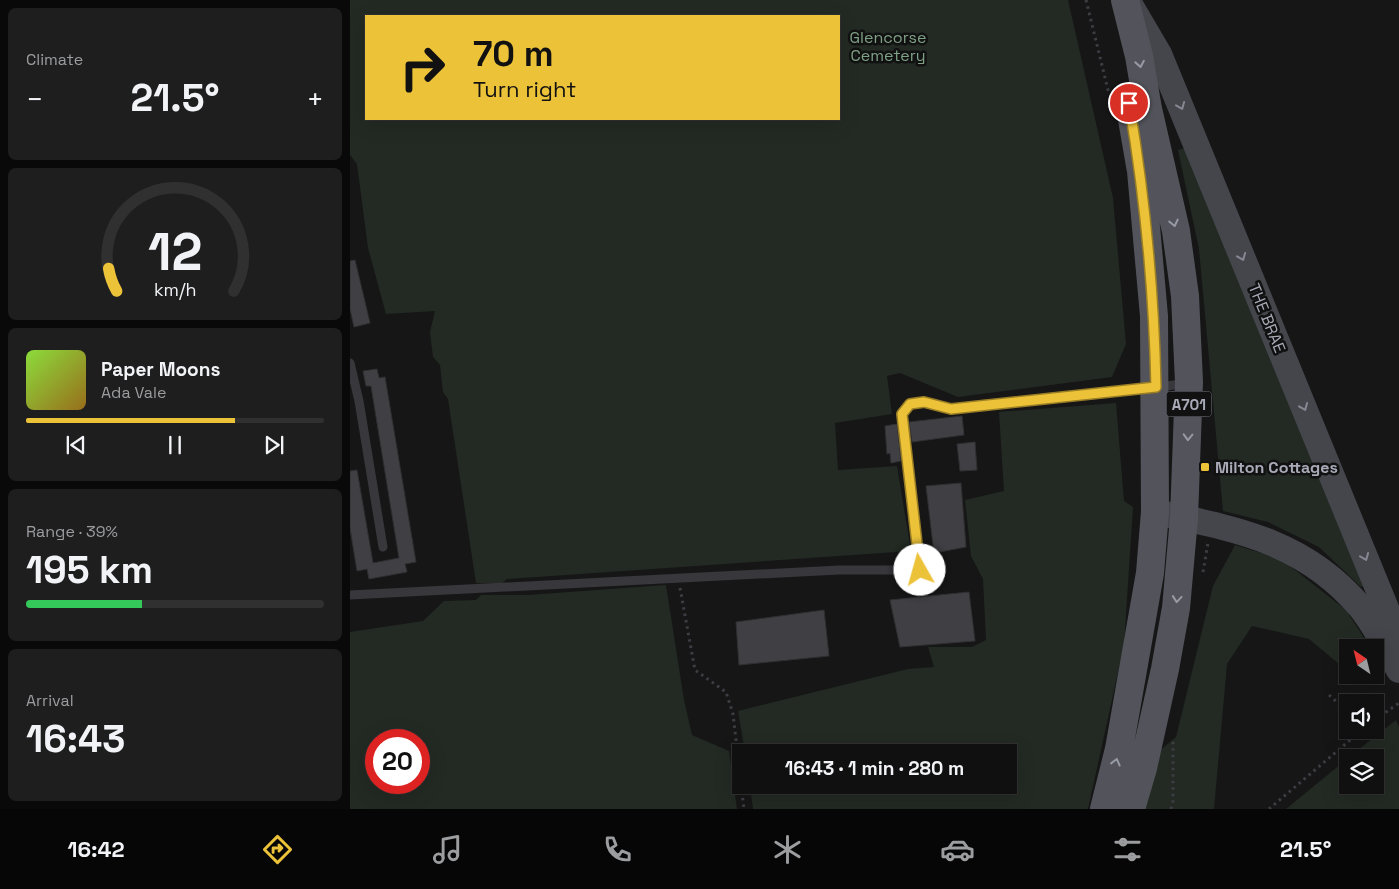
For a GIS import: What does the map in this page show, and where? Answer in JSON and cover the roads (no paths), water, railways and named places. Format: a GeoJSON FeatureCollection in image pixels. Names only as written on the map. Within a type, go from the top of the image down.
{"type":"FeatureCollection","features":[{"type":"Feature","properties":{"kind":"main road","name":"A701"},"geometry":{"type":"LineString","coordinates":[[1104,809],[1124,724],[1150,573],[1155,512],[1156,387],[1154,316],[1141,171],[1108,0]]}},
{"type":"Feature","properties":{"kind":"main road","name":"A701"},"geometry":{"type":"LineString","coordinates":[[1126,0],[1139,56],[1148,109],[1176,231],[1185,296],[1189,382],[1184,518],[1176,608],[1165,669],[1143,768],[1131,809]]}},
{"type":"Feature","properties":{"kind":"main road","name":"THE BRAE"},"geometry":{"type":"LineString","coordinates":[[1126,0],[1159,54],[1399,640]]}},
{"type":"Feature","properties":{"kind":"main road"},"geometry":{"type":"LineString","coordinates":[[1155,512],[1261,538],[1286,548],[1308,561],[1340,587],[1362,610],[1399,670]]}},
{"type":"Feature","properties":{"kind":"lane"},"geometry":{"type":"LineString","coordinates":[[350,363],[359,401],[383,547]]}},
{"type":"Feature","properties":{"kind":"lane"},"geometry":{"type":"LineString","coordinates":[[350,595],[839,570],[920,570],[902,414],[910,404],[924,402],[951,409],[1189,382]]}},
{"type":"Feature","properties":{"kind":"place","name":"Milton Cottages"},"geometry":{"type":"Point","coordinates":[1205,467]}},
{"type":"Feature","properties":{"kind":"park label","name":"Glencorse Cemetery"},"geometry":{"type":"Point","coordinates":[888,46]}}]}
